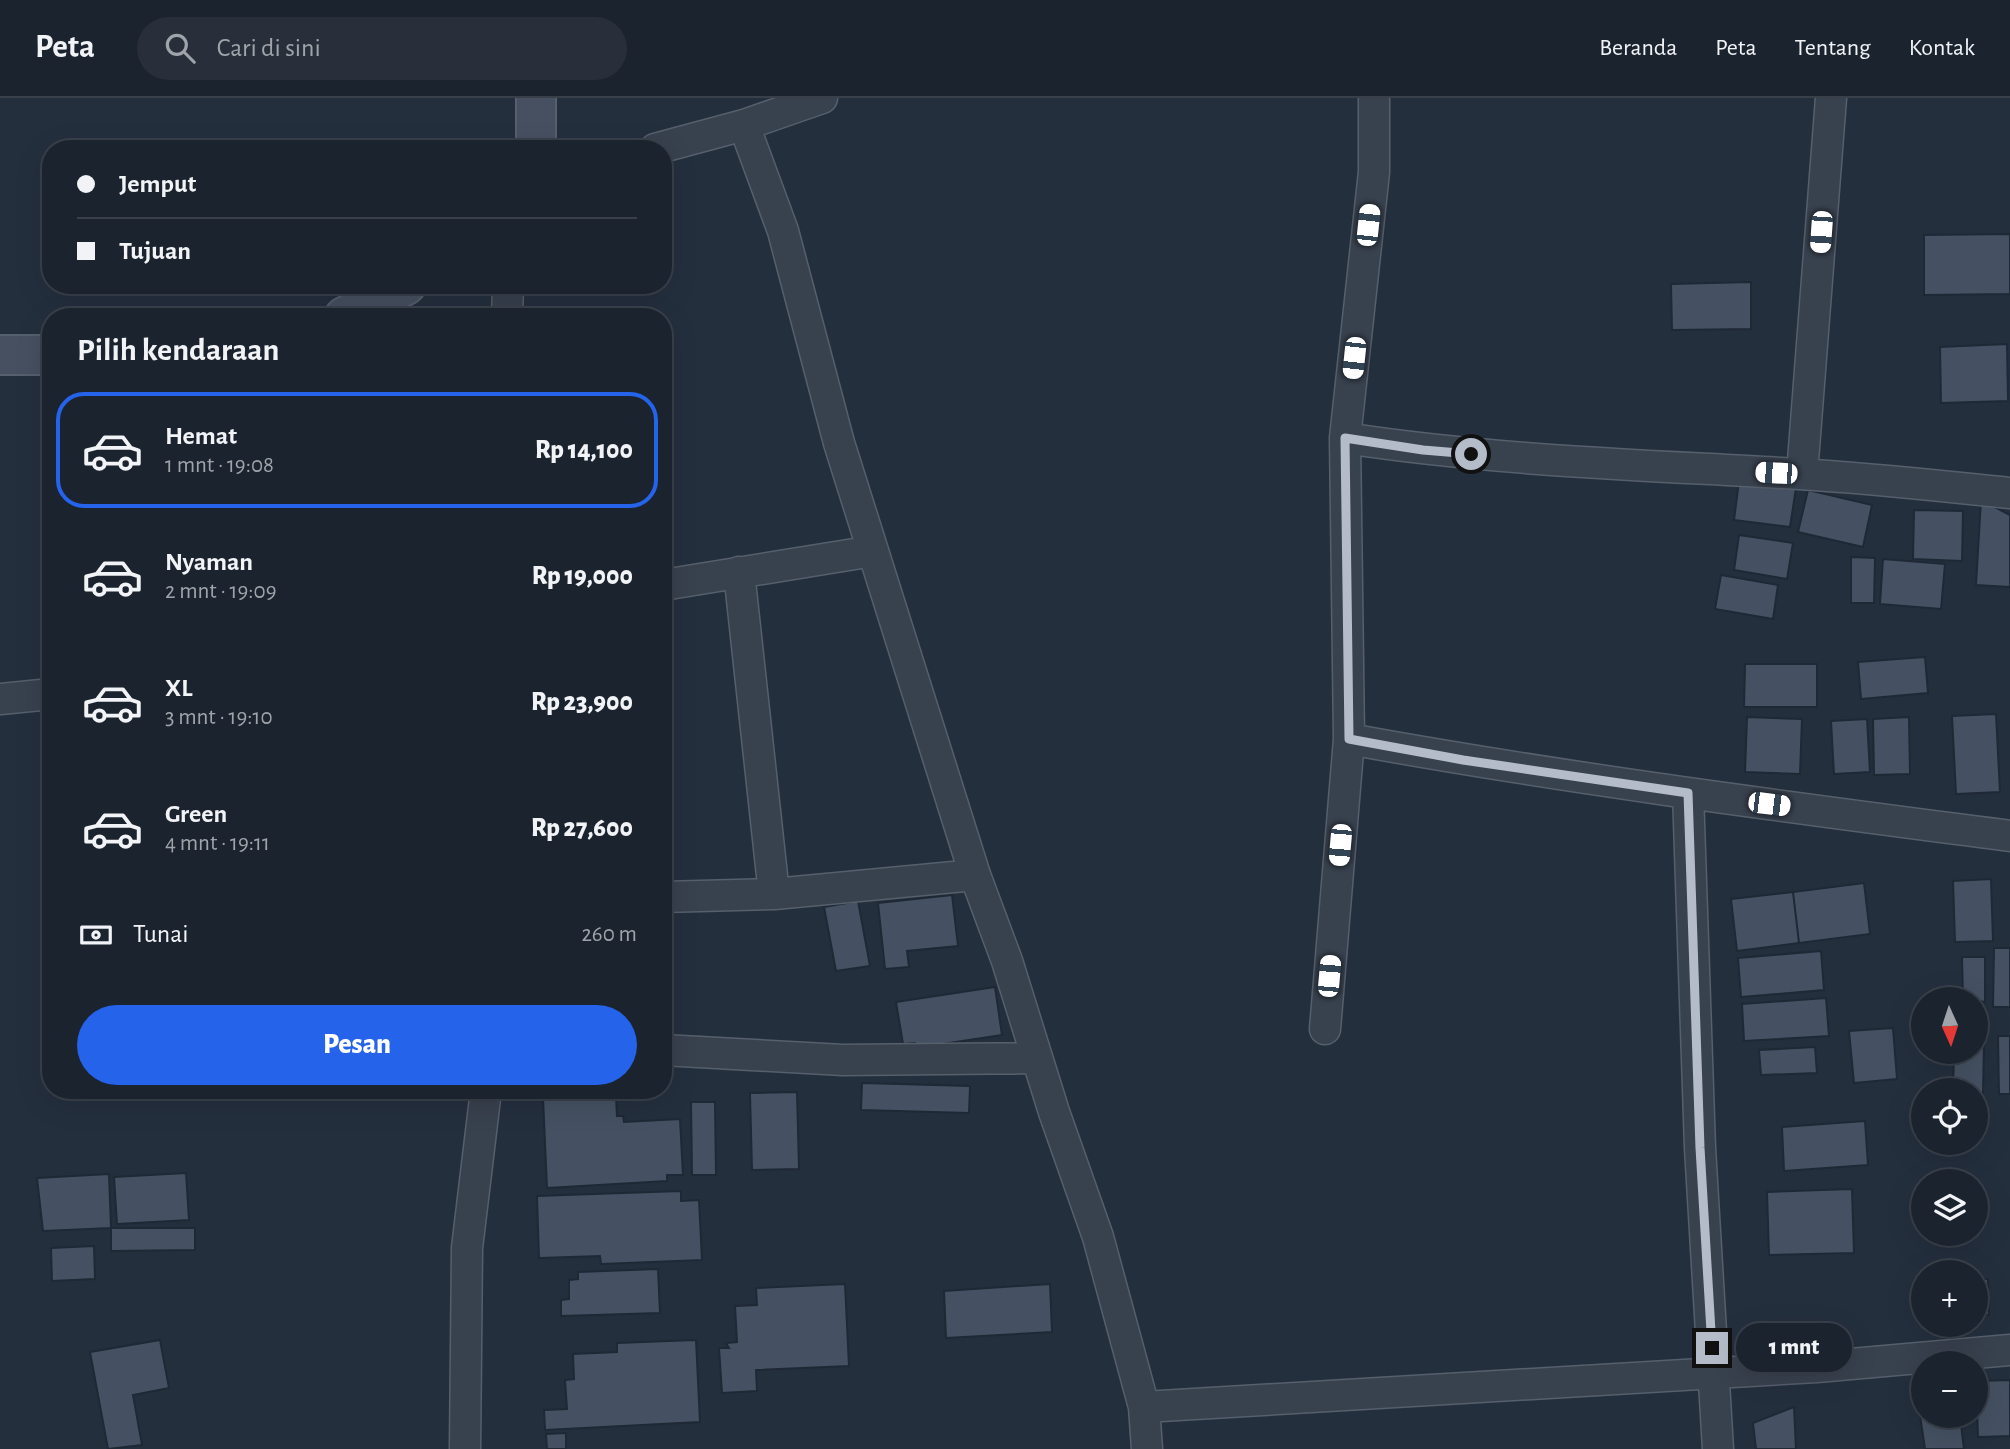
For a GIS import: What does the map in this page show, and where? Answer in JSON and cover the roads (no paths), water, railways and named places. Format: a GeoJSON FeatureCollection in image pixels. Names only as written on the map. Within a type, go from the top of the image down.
{"type":"FeatureCollection","features":[{"type":"Feature","properties":{"kind":"street"},"geometry":{"type":"LineString","coordinates":[[536,98],[536,140]]}},
{"type":"Feature","properties":{"kind":"street"},"geometry":{"type":"LineString","coordinates":[[672,144],[744,125],[822,98]]}},
{"type":"Feature","properties":{"kind":"street"},"geometry":{"type":"LineString","coordinates":[[1325,1029],[1349,739],[1345,438],[1374,172],[1374,98]]}},
{"type":"Feature","properties":{"kind":"street"},"geometry":{"type":"LineString","coordinates":[[1802,474],[1831,98]]}},
{"type":"Feature","properties":{"kind":"street"},"geometry":{"type":"LineString","coordinates":[[744,125],[783,231],[839,443],[975,875],[1007,961],[1098,1237],[1144,1407],[1147,1449]]}},
{"type":"Feature","properties":{"kind":"street"},"geometry":{"type":"LineString","coordinates":[[361,308],[389,294]]}},
{"type":"Feature","properties":{"kind":"street"},"geometry":{"type":"LineString","coordinates":[[0,355],[42,355]]}},
{"type":"Feature","properties":{"kind":"street"},"geometry":{"type":"LineString","coordinates":[[1345,438],[1423,450],[1567,462],[1802,474],[2010,493]]}},
{"type":"Feature","properties":{"kind":"street"},"geometry":{"type":"LineString","coordinates":[[672,583],[873,551]]}},
{"type":"Feature","properties":{"kind":"street"},"geometry":{"type":"LineString","coordinates":[[739,572],[774,894]]}},
{"type":"Feature","properties":{"kind":"street"},"geometry":{"type":"LineString","coordinates":[[0,699],[42,695]]}},
{"type":"Feature","properties":{"kind":"street"},"geometry":{"type":"LineString","coordinates":[[1349,739],[1463,760],[2010,836]]}},
{"type":"Feature","properties":{"kind":"street"},"geometry":{"type":"LineString","coordinates":[[1688,793],[1700,1148],[1718,1449]]}},
{"type":"Feature","properties":{"kind":"street"},"geometry":{"type":"LineString","coordinates":[[672,897],[774,894],[975,875]]}},
{"type":"Feature","properties":{"kind":"street"},"geometry":{"type":"LineString","coordinates":[[672,1050],[843,1060],[1037,1058]]}},
{"type":"Feature","properties":{"kind":"street"},"geometry":{"type":"LineString","coordinates":[[465,1449],[467,1248],[485,1099]]}},
{"type":"Feature","properties":{"kind":"street"},"geometry":{"type":"LineString","coordinates":[[1144,1407],[1817,1367],[2010,1350]]}}]}
